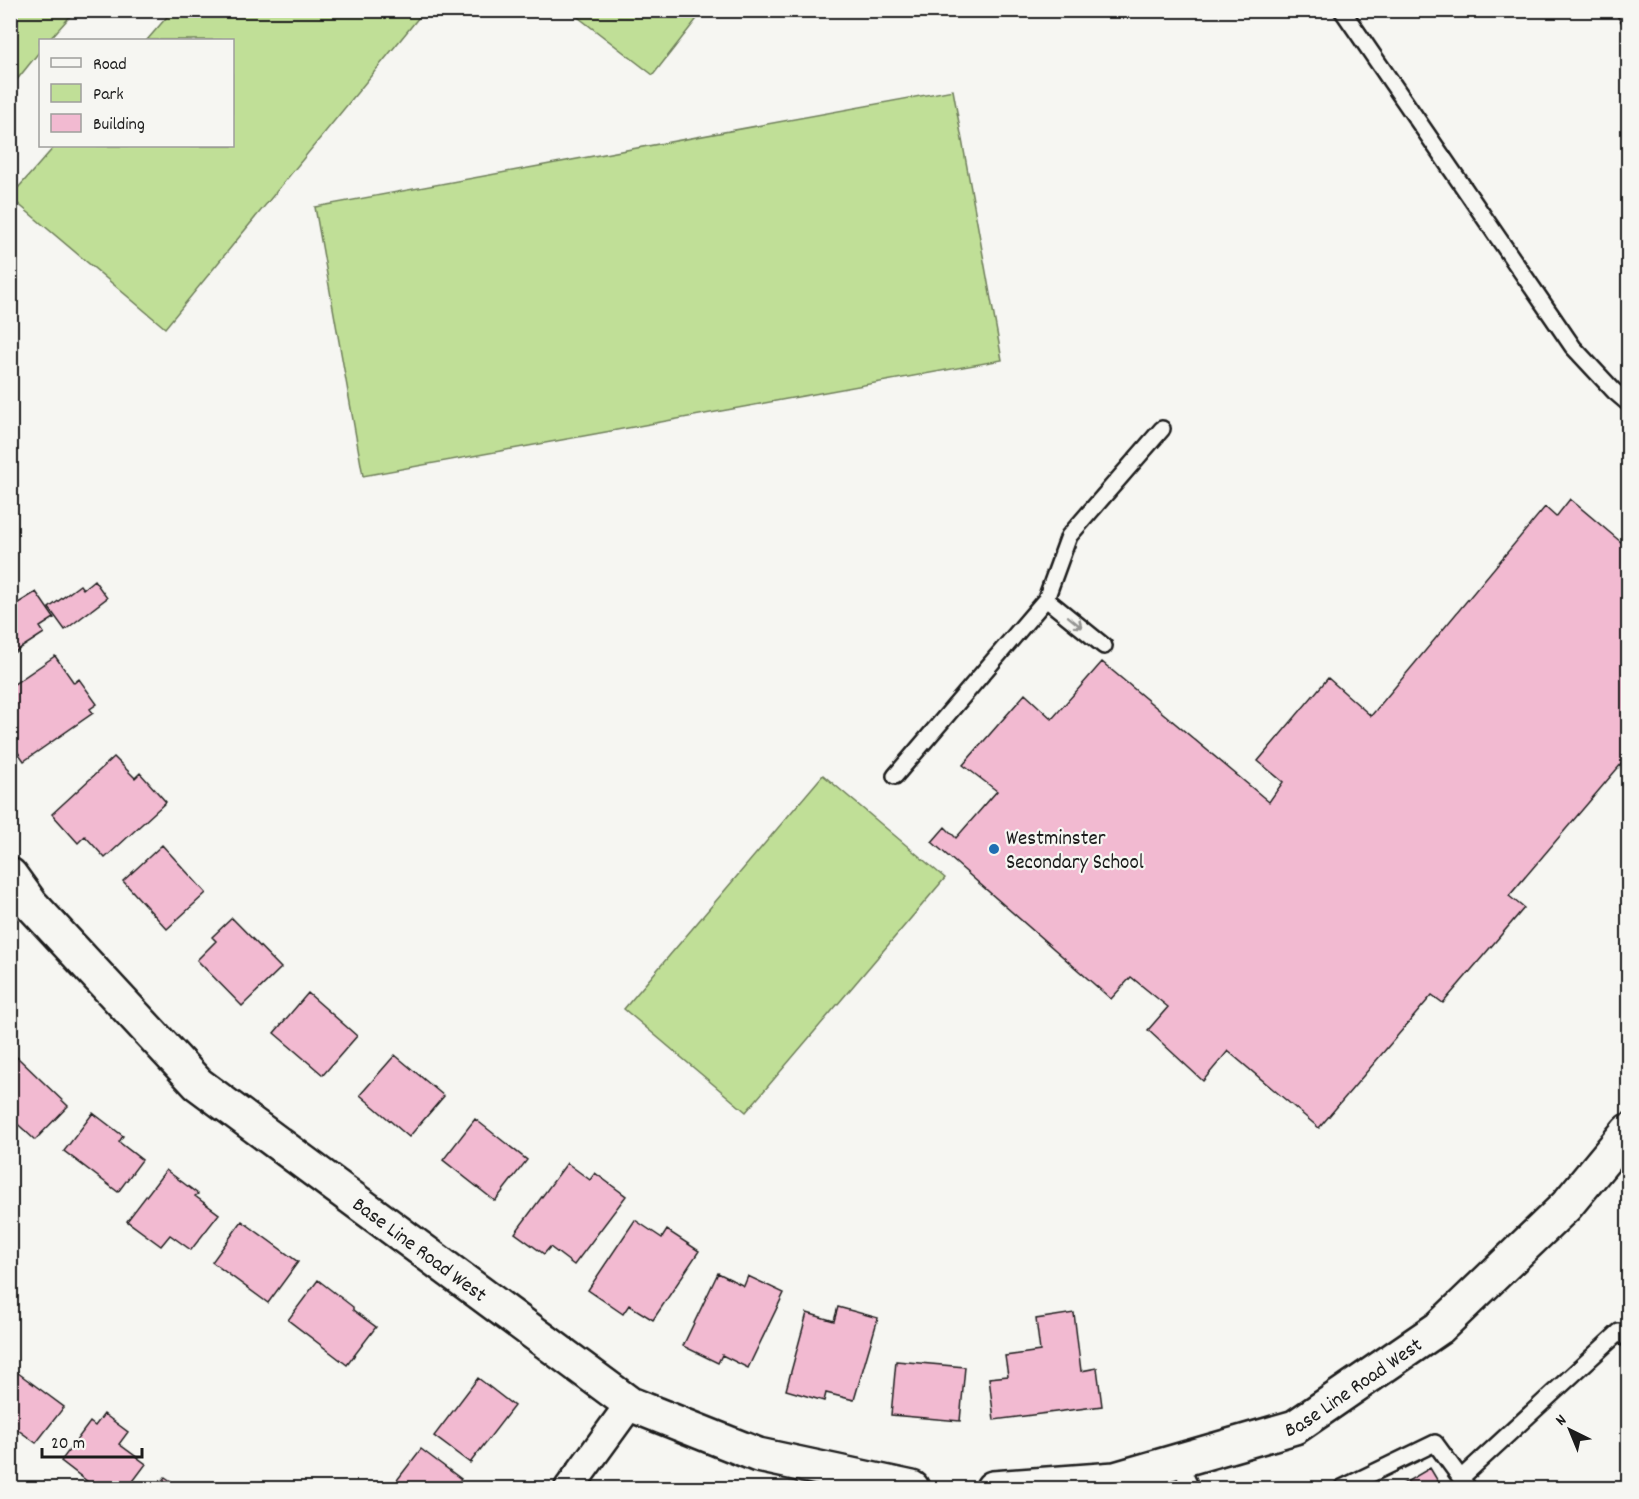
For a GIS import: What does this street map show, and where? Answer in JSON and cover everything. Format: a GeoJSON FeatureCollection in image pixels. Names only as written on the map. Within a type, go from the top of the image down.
{"type":"FeatureCollection","features":[{"type":"Feature","properties":{"kind":"street","name":"Base Line Road West"},"geometry":{"type":"LineString","coordinates":[[10,875],[31,904],[198,1084],[630,1404],[758,1455],[912,1488]]}},
{"type":"Feature","properties":{"kind":"street","name":"Base Line Road West"},"geometry":{"type":"LineString","coordinates":[[993,1488],[1185,1475],[1295,1427],[1439,1328],[1566,1206],[1629,1131]]}},
{"type":"Feature","properties":{"kind":"street"},"geometry":{"type":"LineString","coordinates":[[569,1488],[630,1404]]}},
{"type":"Feature","properties":{"kind":"lane"},"geometry":{"type":"LineString","coordinates":[[1342,10],[1573,347],[1614,391],[1629,403]]}},
{"type":"Feature","properties":{"kind":"lane"},"geometry":{"type":"LineString","coordinates":[[895,776],[1046,599],[1069,536],[1161,429]]}},
{"type":"Feature","properties":{"kind":"lane"},"geometry":{"type":"LineString","coordinates":[[1046,599],[1104,646]]}},
{"type":"Feature","properties":{"kind":"lane"},"geometry":{"type":"LineString","coordinates":[[1342,1488],[1435,1443],[1465,1483],[1619,1332],[1629,1339]]}},
{"type":"Feature","properties":{"kind":"green space"},"geometry":{"type":"Polygon","coordinates":[[[11,10],[75,11],[50,39],[39,39],[39,52],[11,87],[11,10]]]}},
{"type":"Feature","properties":{"kind":"green space"},"geometry":{"type":"Polygon","coordinates":[[[173,10],[424,11],[165,328],[10,197],[54,147],[234,147],[234,39],[148,39],[173,10]]]}},
{"type":"Feature","properties":{"kind":"green space"},"geometry":{"type":"Polygon","coordinates":[[[570,11],[703,11],[653,75],[570,11]]]}},
{"type":"Feature","properties":{"kind":"green space"},"geometry":{"type":"Polygon","coordinates":[[[953,90],[1002,360],[363,476],[315,207],[953,90]]]}},
{"type":"Feature","properties":{"kind":"green space"},"geometry":{"type":"Polygon","coordinates":[[[823,775],[945,878],[746,1112],[624,1009],[823,775]]]}},
{"type":"Feature","properties":{"kind":"building"},"geometry":{"type":"Polygon","coordinates":[[[1613,10],[1628,10],[1628,32],[1613,10]]]}},
{"type":"Feature","properties":{"kind":"building"},"geometry":{"type":"Polygon","coordinates":[[[1570,499],[1628,548],[1628,756],[1509,896],[1524,908],[1443,1003],[1432,995],[1319,1128],[1228,1051],[1203,1081],[1148,1030],[1168,1007],[1131,977],[1111,999],[932,842],[945,827],[956,838],[997,791],[963,765],[1025,694],[1052,719],[1102,662],[1269,802],[1283,782],[1258,761],[1328,678],[1371,716],[1545,507],[1556,517],[1570,499]]]}},
{"type":"Feature","properties":{"kind":"building"},"geometry":{"type":"Polygon","coordinates":[[[94,580],[107,598],[65,630],[49,608],[80,585],[83,589],[94,580]]]}},
{"type":"Feature","properties":{"kind":"building"},"geometry":{"type":"Polygon","coordinates":[[[36,592],[54,618],[40,627],[44,633],[10,655],[10,608],[36,592]]]}},
{"type":"Feature","properties":{"kind":"building"},"geometry":{"type":"Polygon","coordinates":[[[55,656],[74,683],[79,679],[97,704],[90,709],[93,713],[24,761],[10,741],[10,687],[55,656]]]}},
{"type":"Feature","properties":{"kind":"building"},"geometry":{"type":"Polygon","coordinates":[[[114,757],[135,778],[140,773],[166,802],[105,858],[85,836],[78,843],[52,814],[114,757]]]}},
{"type":"Feature","properties":{"kind":"building"},"geometry":{"type":"Polygon","coordinates":[[[162,845],[206,893],[167,929],[123,881],[162,845]]]}},
{"type":"Feature","properties":{"kind":"building"},"geometry":{"type":"Polygon","coordinates":[[[232,918],[281,968],[242,1006],[197,960],[216,941],[212,937],[232,918]]]}},
{"type":"Feature","properties":{"kind":"building"},"geometry":{"type":"Polygon","coordinates":[[[308,993],[357,1036],[323,1075],[274,1033],[308,993]]]}},
{"type":"Feature","properties":{"kind":"building"},"geometry":{"type":"Polygon","coordinates":[[[395,1055],[444,1096],[409,1137],[360,1095],[395,1055]]]}},
{"type":"Feature","properties":{"kind":"building"},"geometry":{"type":"Polygon","coordinates":[[[17,1057],[68,1106],[35,1140],[10,1117],[10,1064],[17,1057]]]}},
{"type":"Feature","properties":{"kind":"building"},"geometry":{"type":"Polygon","coordinates":[[[93,1113],[123,1136],[119,1142],[142,1160],[118,1192],[64,1151],[93,1113]]]}},
{"type":"Feature","properties":{"kind":"building"},"geometry":{"type":"Polygon","coordinates":[[[475,1119],[527,1160],[495,1201],[443,1160],[475,1119]]]}},
{"type":"Feature","properties":{"kind":"building"},"geometry":{"type":"Polygon","coordinates":[[[567,1163],[590,1180],[595,1173],[626,1196],[574,1265],[550,1247],[544,1254],[515,1233],[567,1163]]]}},
{"type":"Feature","properties":{"kind":"building"},"geometry":{"type":"Polygon","coordinates":[[[166,1170],[198,1194],[195,1196],[219,1214],[191,1250],[170,1235],[161,1246],[127,1221],[166,1170]]]}},
{"type":"Feature","properties":{"kind":"building"},"geometry":{"type":"Polygon","coordinates":[[[635,1220],[662,1238],[667,1230],[699,1251],[653,1320],[629,1305],[623,1314],[588,1290],[635,1220]]]}},
{"type":"Feature","properties":{"kind":"building"},"geometry":{"type":"Polygon","coordinates":[[[242,1221],[298,1262],[268,1303],[212,1262],[242,1221]]]}},
{"type":"Feature","properties":{"kind":"building"},"geometry":{"type":"Polygon","coordinates":[[[718,1273],[744,1286],[748,1276],[784,1293],[748,1368],[722,1355],[718,1363],[683,1346],[718,1273]]]}},
{"type":"Feature","properties":{"kind":"building"},"geometry":{"type":"Polygon","coordinates":[[[318,1280],[376,1327],[347,1365],[288,1320],[318,1280]]]}},
{"type":"Feature","properties":{"kind":"building"},"geometry":{"type":"Polygon","coordinates":[[[838,1307],[878,1318],[854,1400],[826,1393],[824,1401],[786,1390],[807,1313],[834,1321],[838,1307]]]}},
{"type":"Feature","properties":{"kind":"building"},"geometry":{"type":"Polygon","coordinates":[[[1074,1313],[1081,1371],[1097,1368],[1102,1406],[994,1420],[989,1378],[1008,1376],[1005,1356],[1040,1351],[1036,1319],[1074,1313]]]}},
{"type":"Feature","properties":{"kind":"building"},"geometry":{"type":"Polygon","coordinates":[[[896,1361],[965,1367],[960,1421],[891,1415],[896,1361]]]}},
{"type":"Feature","properties":{"kind":"building"},"geometry":{"type":"Polygon","coordinates":[[[14,1370],[64,1407],[36,1443],[10,1424],[10,1375],[14,1370]]]}},
{"type":"Feature","properties":{"kind":"building"},"geometry":{"type":"Polygon","coordinates":[[[478,1378],[514,1406],[470,1463],[434,1436],[478,1378]]]}},
{"type":"Feature","properties":{"kind":"building"},"geometry":{"type":"Polygon","coordinates":[[[104,1414],[128,1432],[119,1444],[146,1464],[128,1488],[93,1488],[61,1461],[90,1422],[95,1426],[104,1414]]]}},
{"type":"Feature","properties":{"kind":"building"},"geometry":{"type":"Polygon","coordinates":[[[421,1449],[461,1479],[454,1488],[391,1488],[421,1449]]]}},
{"type":"Feature","properties":{"kind":"building"},"geometry":{"type":"Polygon","coordinates":[[[1430,1468],[1442,1488],[1396,1488],[1430,1468]]]}},
{"type":"Feature","properties":{"kind":"building"},"geometry":{"type":"Polygon","coordinates":[[[165,1477],[181,1488],[156,1488],[165,1477]]]}},
{"type":"Feature","properties":{"kind":"place","name":"Westminster Secondary School"},"geometry":{"type":"Point","coordinates":[994,849]}}]}
